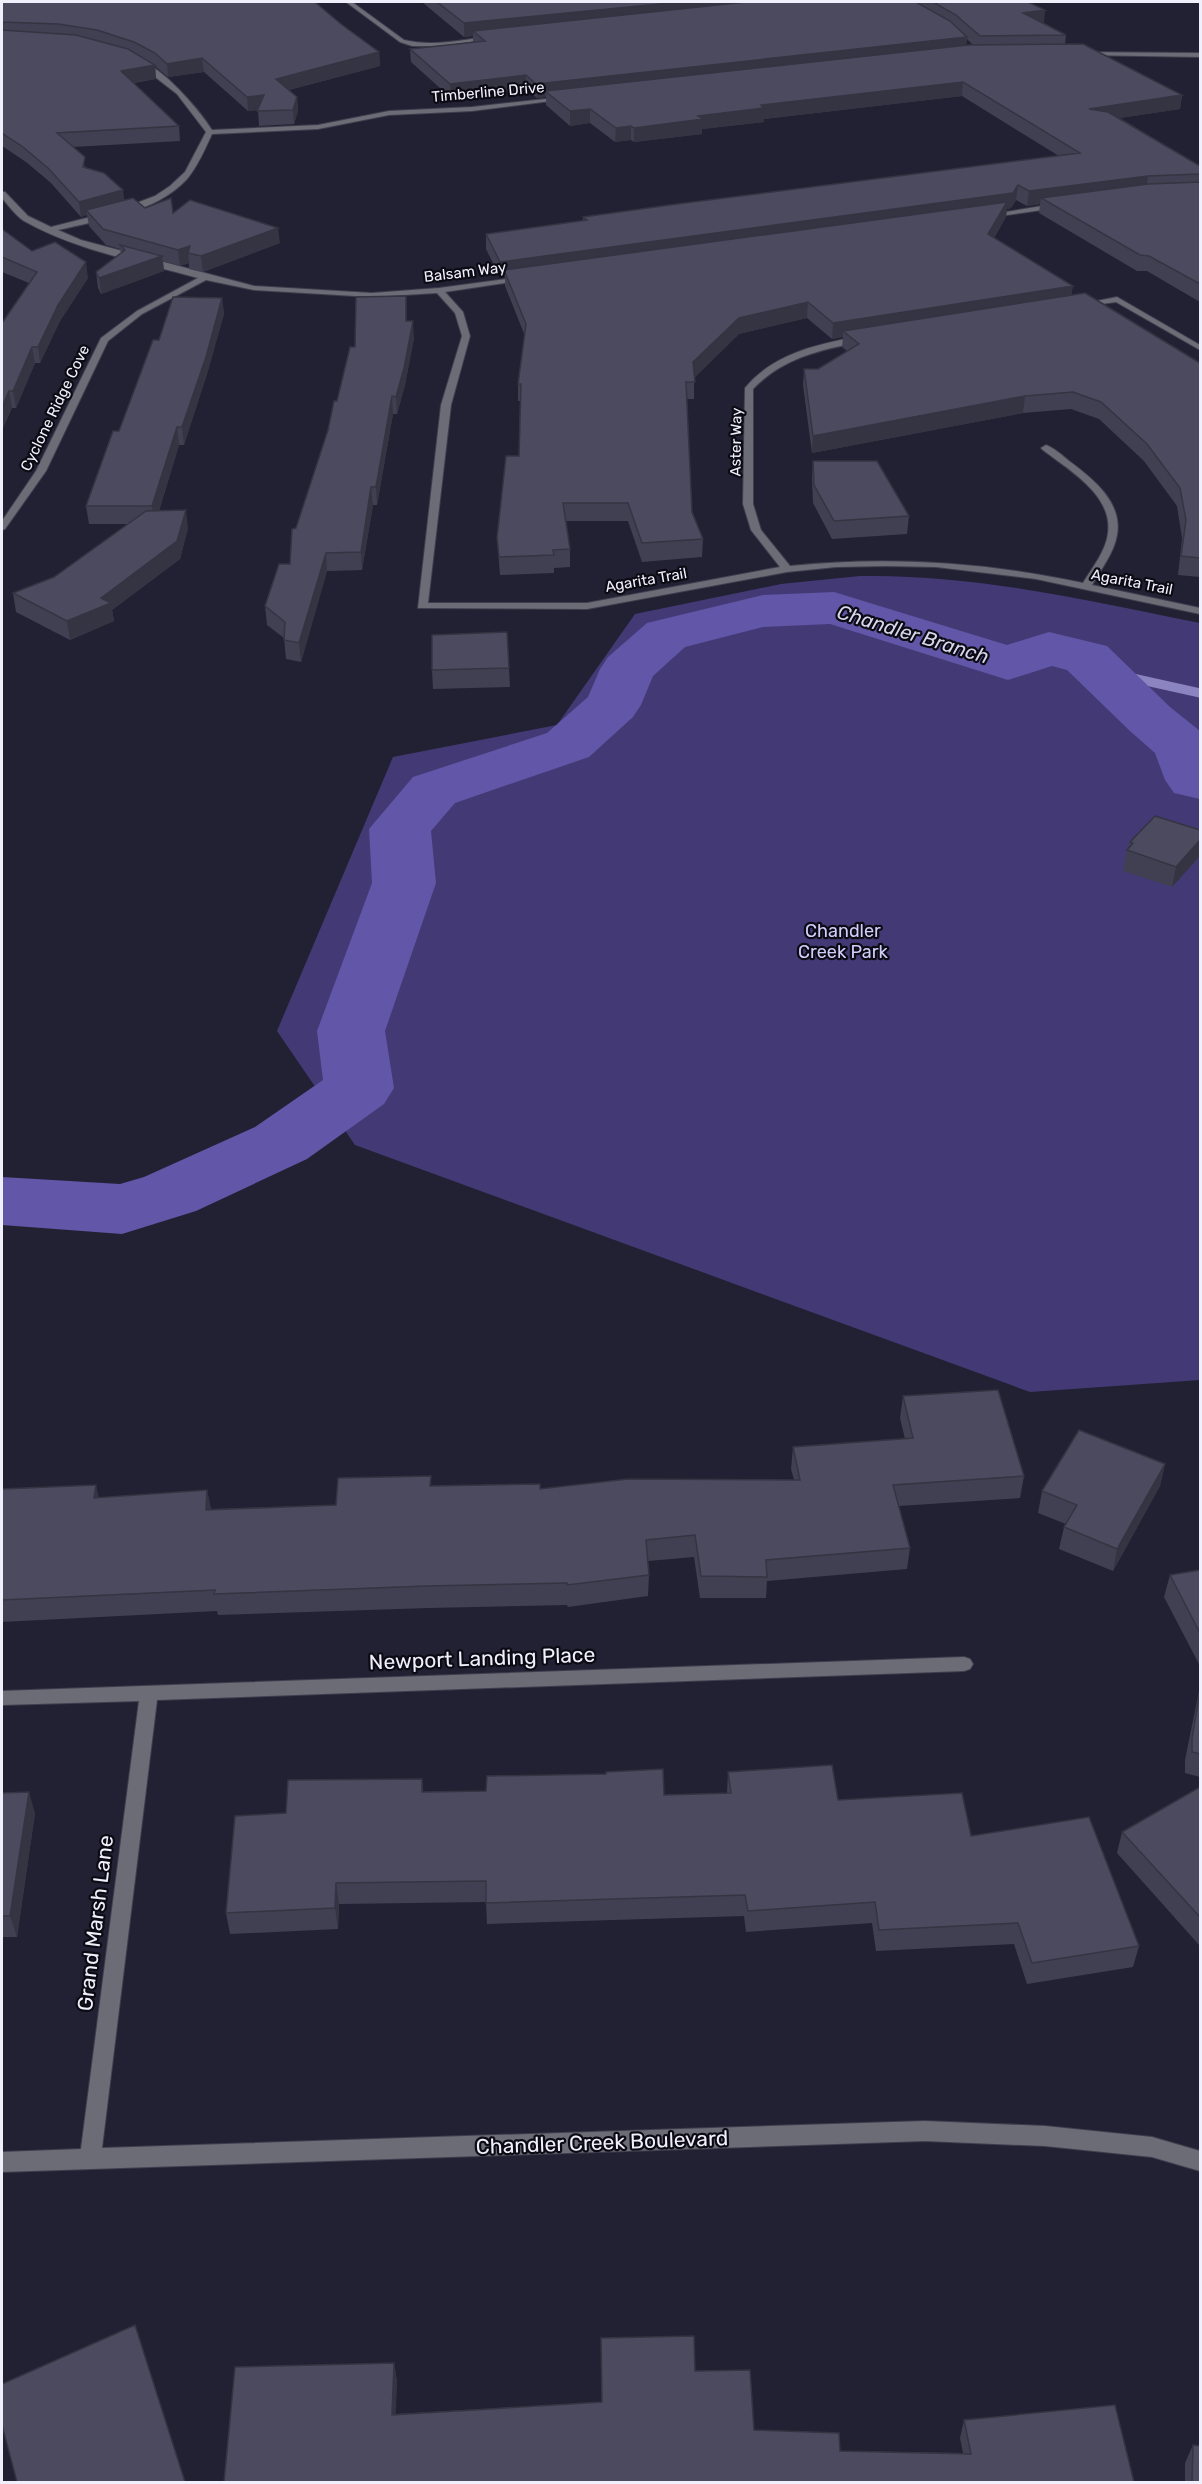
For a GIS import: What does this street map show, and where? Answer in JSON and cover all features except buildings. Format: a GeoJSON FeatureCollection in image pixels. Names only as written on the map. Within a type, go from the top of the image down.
{"type":"FeatureCollection","features":[{"type":"Feature","properties":{"kind":"street"},"geometry":{"type":"LineString","coordinates":[[349,2],[402,41],[411,44],[424,45],[505,36]]}},
{"type":"Feature","properties":{"kind":"street"},"geometry":{"type":"LineString","coordinates":[[1068,53],[1200,55]]}},
{"type":"Feature","properties":{"kind":"street"},"geometry":{"type":"LineString","coordinates":[[48,230],[141,203],[171,188],[185,176],[210,132],[202,119],[157,73],[131,59]]}},
{"type":"Feature","properties":{"kind":"street","name":"Timberline Drive"},"geometry":{"type":"LineString","coordinates":[[210,132],[318,127],[389,112],[472,109],[578,97]]}},
{"type":"Feature","properties":{"kind":"street","name":"Balsam Way"},"geometry":{"type":"LineString","coordinates":[[2,194],[25,218],[78,243],[254,288],[332,295],[379,295],[439,290],[533,277]]}},
{"type":"Feature","properties":{"kind":"street"},"geometry":{"type":"LineString","coordinates":[[979,217],[1072,204]]}},
{"type":"Feature","properties":{"kind":"street","name":"Cyclone Ridge Cove"},"geometry":{"type":"LineString","coordinates":[[2,527],[41,471],[104,340],[116,328],[151,304],[205,277]]}},
{"type":"Feature","properties":{"kind":"street","name":"Agarita Trail"},"geometry":{"type":"LineString","coordinates":[[439,290],[459,312],[466,336],[446,405],[422,606],[587,606],[787,569],[836,564],[936,564],[1036,576],[1200,611]]}},
{"type":"Feature","properties":{"kind":"street"},"geometry":{"type":"LineString","coordinates":[[1072,307],[1118,299],[1200,348]]}},
{"type":"Feature","properties":{"kind":"street","name":"Aster Way"},"geometry":{"type":"LineString","coordinates":[[787,569],[756,530],[748,504],[749,388],[760,375],[777,363],[800,353],[827,345],[877,337]]}},
{"type":"Feature","properties":{"kind":"street"},"geometry":{"type":"LineString","coordinates":[[1046,448],[1092,485],[1106,500],[1113,516],[1111,540],[1085,588]]}},
{"type":"Feature","properties":{"kind":"street","name":"Newport Landing Place"},"geometry":{"type":"LineString","coordinates":[[2,1698],[964,1664]]}},
{"type":"Feature","properties":{"kind":"street","name":"Grand Marsh Lane"},"geometry":{"type":"LineString","coordinates":[[90,2159],[149,1693]]}},
{"type":"Feature","properties":{"kind":"street","name":"Chandler Creek Boulevard"},"geometry":{"type":"LineString","coordinates":[[2,2162],[925,2131],[1045,2136],[1140,2146],[1200,2161]]}},
{"type":"Feature","properties":{"kind":"green space","name":"Chandler Creek Park"},"geometry":{"type":"Polygon","coordinates":[[[860,576],[946,579],[989,584],[1032,590],[1200,623],[1200,1380],[1030,1392],[355,1145],[277,1031],[393,757],[557,725],[635,614],[781,584],[860,576]]]}},
{"type":"Feature","properties":{"kind":"waterway","name":"Chandler Branch"},"geometry":{"type":"LineString","coordinates":[[2,1201],[122,1209],[170,1194],[281,1143],[359,1088],[351,1031],[404,883],[400,829],[434,790],[568,745],[613,705],[628,669],[666,635],[763,611],[834,608],[1008,663],[1049,648],[1087,658],[1150,719],[1182,745],[1195,780],[1200,781]]}},
{"type":"Feature","properties":{"kind":"waterway"},"geometry":{"type":"LineString","coordinates":[[1101,671],[1200,693]]}}]}
